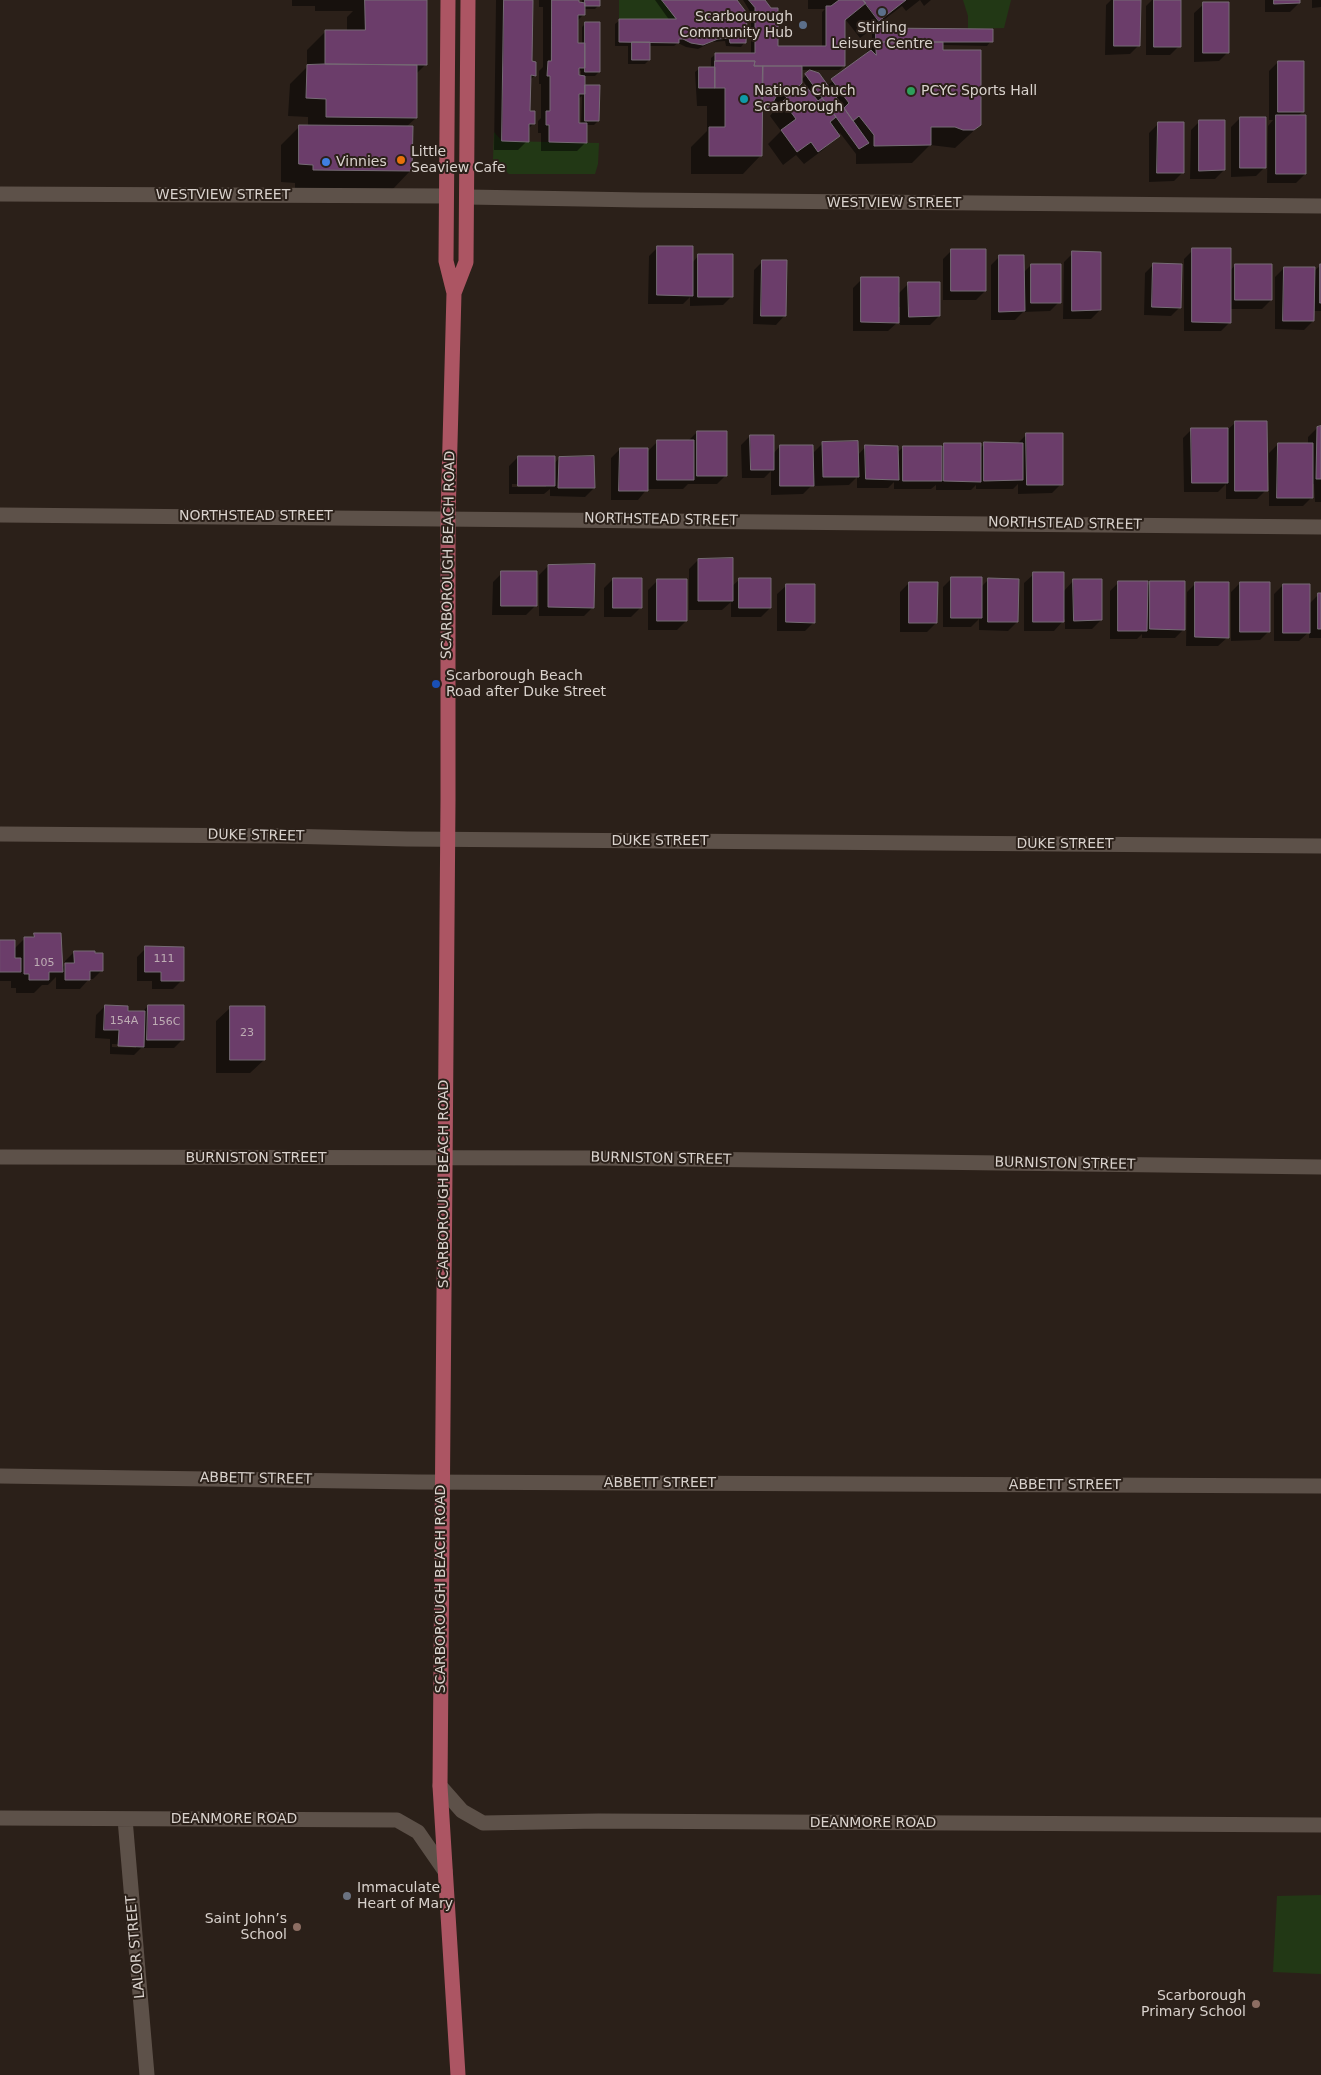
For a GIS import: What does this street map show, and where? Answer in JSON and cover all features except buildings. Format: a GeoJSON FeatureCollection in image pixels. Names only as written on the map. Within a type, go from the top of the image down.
{"type":"FeatureCollection","features":[{"type":"Feature","properties":{"kind":"main road","name":"SCARBOROUGH BEACH ROAD"},"geometry":{"type":"LineString","coordinates":[[448,0],[446,261],[454,294],[448,518],[440,1786],[458,2075]]}},
{"type":"Feature","properties":{"kind":"main road","name":"SCARBOROUGH BEACH ROAD"},"geometry":{"type":"LineString","coordinates":[[454,294],[466,262],[468,0]]}},
{"type":"Feature","properties":{"kind":"street","name":"WESTVIEW STREET"},"geometry":{"type":"LineString","coordinates":[[0,194],[446,196]]}},
{"type":"Feature","properties":{"kind":"street","name":"WESTVIEW STREET"},"geometry":{"type":"LineString","coordinates":[[467,197],[688,201],[1321,206]]}},
{"type":"Feature","properties":{"kind":"street","name":"NORTHSTEAD STREET"},"geometry":{"type":"LineString","coordinates":[[0,515],[1321,527]]}},
{"type":"Feature","properties":{"kind":"street","name":"DUKE STREET"},"geometry":{"type":"LineString","coordinates":[[0,834],[282,836],[447,840],[1321,846]]}},
{"type":"Feature","properties":{"kind":"street","name":"BURNISTON STREET"},"geometry":{"type":"LineString","coordinates":[[0,1157],[444,1158],[1321,1167]]}},
{"type":"Feature","properties":{"kind":"street","name":"ABBETT STREET"},"geometry":{"type":"LineString","coordinates":[[0,1476],[442,1481],[1321,1486]]}},
{"type":"Feature","properties":{"kind":"street","name":"DEANMORE ROAD"},"geometry":{"type":"LineString","coordinates":[[440,1786],[462,1811],[483,1823],[1321,1825]]}},
{"type":"Feature","properties":{"kind":"street","name":"DEANMORE ROAD"},"geometry":{"type":"LineString","coordinates":[[0,1818],[398,1820],[418,1832],[445,1871]]}},
{"type":"Feature","properties":{"kind":"street","name":"LALOR STREET"},"geometry":{"type":"LineString","coordinates":[[125,1819],[147,2075]]}},
{"type":"Feature","properties":{"kind":"green space"},"geometry":{"type":"Polygon","coordinates":[[[619,0],[662,0],[676,19],[619,19],[619,0]]]}},
{"type":"Feature","properties":{"kind":"green space"},"geometry":{"type":"Polygon","coordinates":[[[963,0],[1011,0],[1004,28],[968,29],[968,16],[963,0]]]}},
{"type":"Feature","properties":{"kind":"green space"},"geometry":{"type":"Polygon","coordinates":[[[494,132],[502,141],[599,143],[598,164],[595,174],[509,174],[493,159],[494,132]]]}},
{"type":"Feature","properties":{"kind":"green space"},"geometry":{"type":"Polygon","coordinates":[[[1321,1895],[1321,1974],[1273,1972],[1277,1896],[1321,1895]]]}},
{"type":"Feature","properties":{"kind":"place","name":"Stirling Leisure Centre"},"geometry":{"type":"Point","coordinates":[882,12]}},
{"type":"Feature","properties":{"kind":"place","name":"Scarbourough Community Hub"},"geometry":{"type":"Point","coordinates":[803,25]}},
{"type":"Feature","properties":{"kind":"place","name":"PCYC Sports Hall"},"geometry":{"type":"Point","coordinates":[911,91]}},
{"type":"Feature","properties":{"kind":"place","name":"Nations Chuch Scarborough"},"geometry":{"type":"Point","coordinates":[744,99]}},
{"type":"Feature","properties":{"kind":"place","name":"Little Seaview Cafe"},"geometry":{"type":"Point","coordinates":[401,160]}},
{"type":"Feature","properties":{"kind":"place","name":"Vinnies"},"geometry":{"type":"Point","coordinates":[326,162]}},
{"type":"Feature","properties":{"kind":"place","name":"Scarborough Beach Road after Duke Street"},"geometry":{"type":"Point","coordinates":[436,684]}},
{"type":"Feature","properties":{"kind":"place","name":"Immaculate Heart of Mary"},"geometry":{"type":"Point","coordinates":[347,1896]}},
{"type":"Feature","properties":{"kind":"place","name":"Saint John’s School"},"geometry":{"type":"Point","coordinates":[297,1927]}},
{"type":"Feature","properties":{"kind":"place","name":"Scarborough Primary School"},"geometry":{"type":"Point","coordinates":[1256,2004]}}]}
